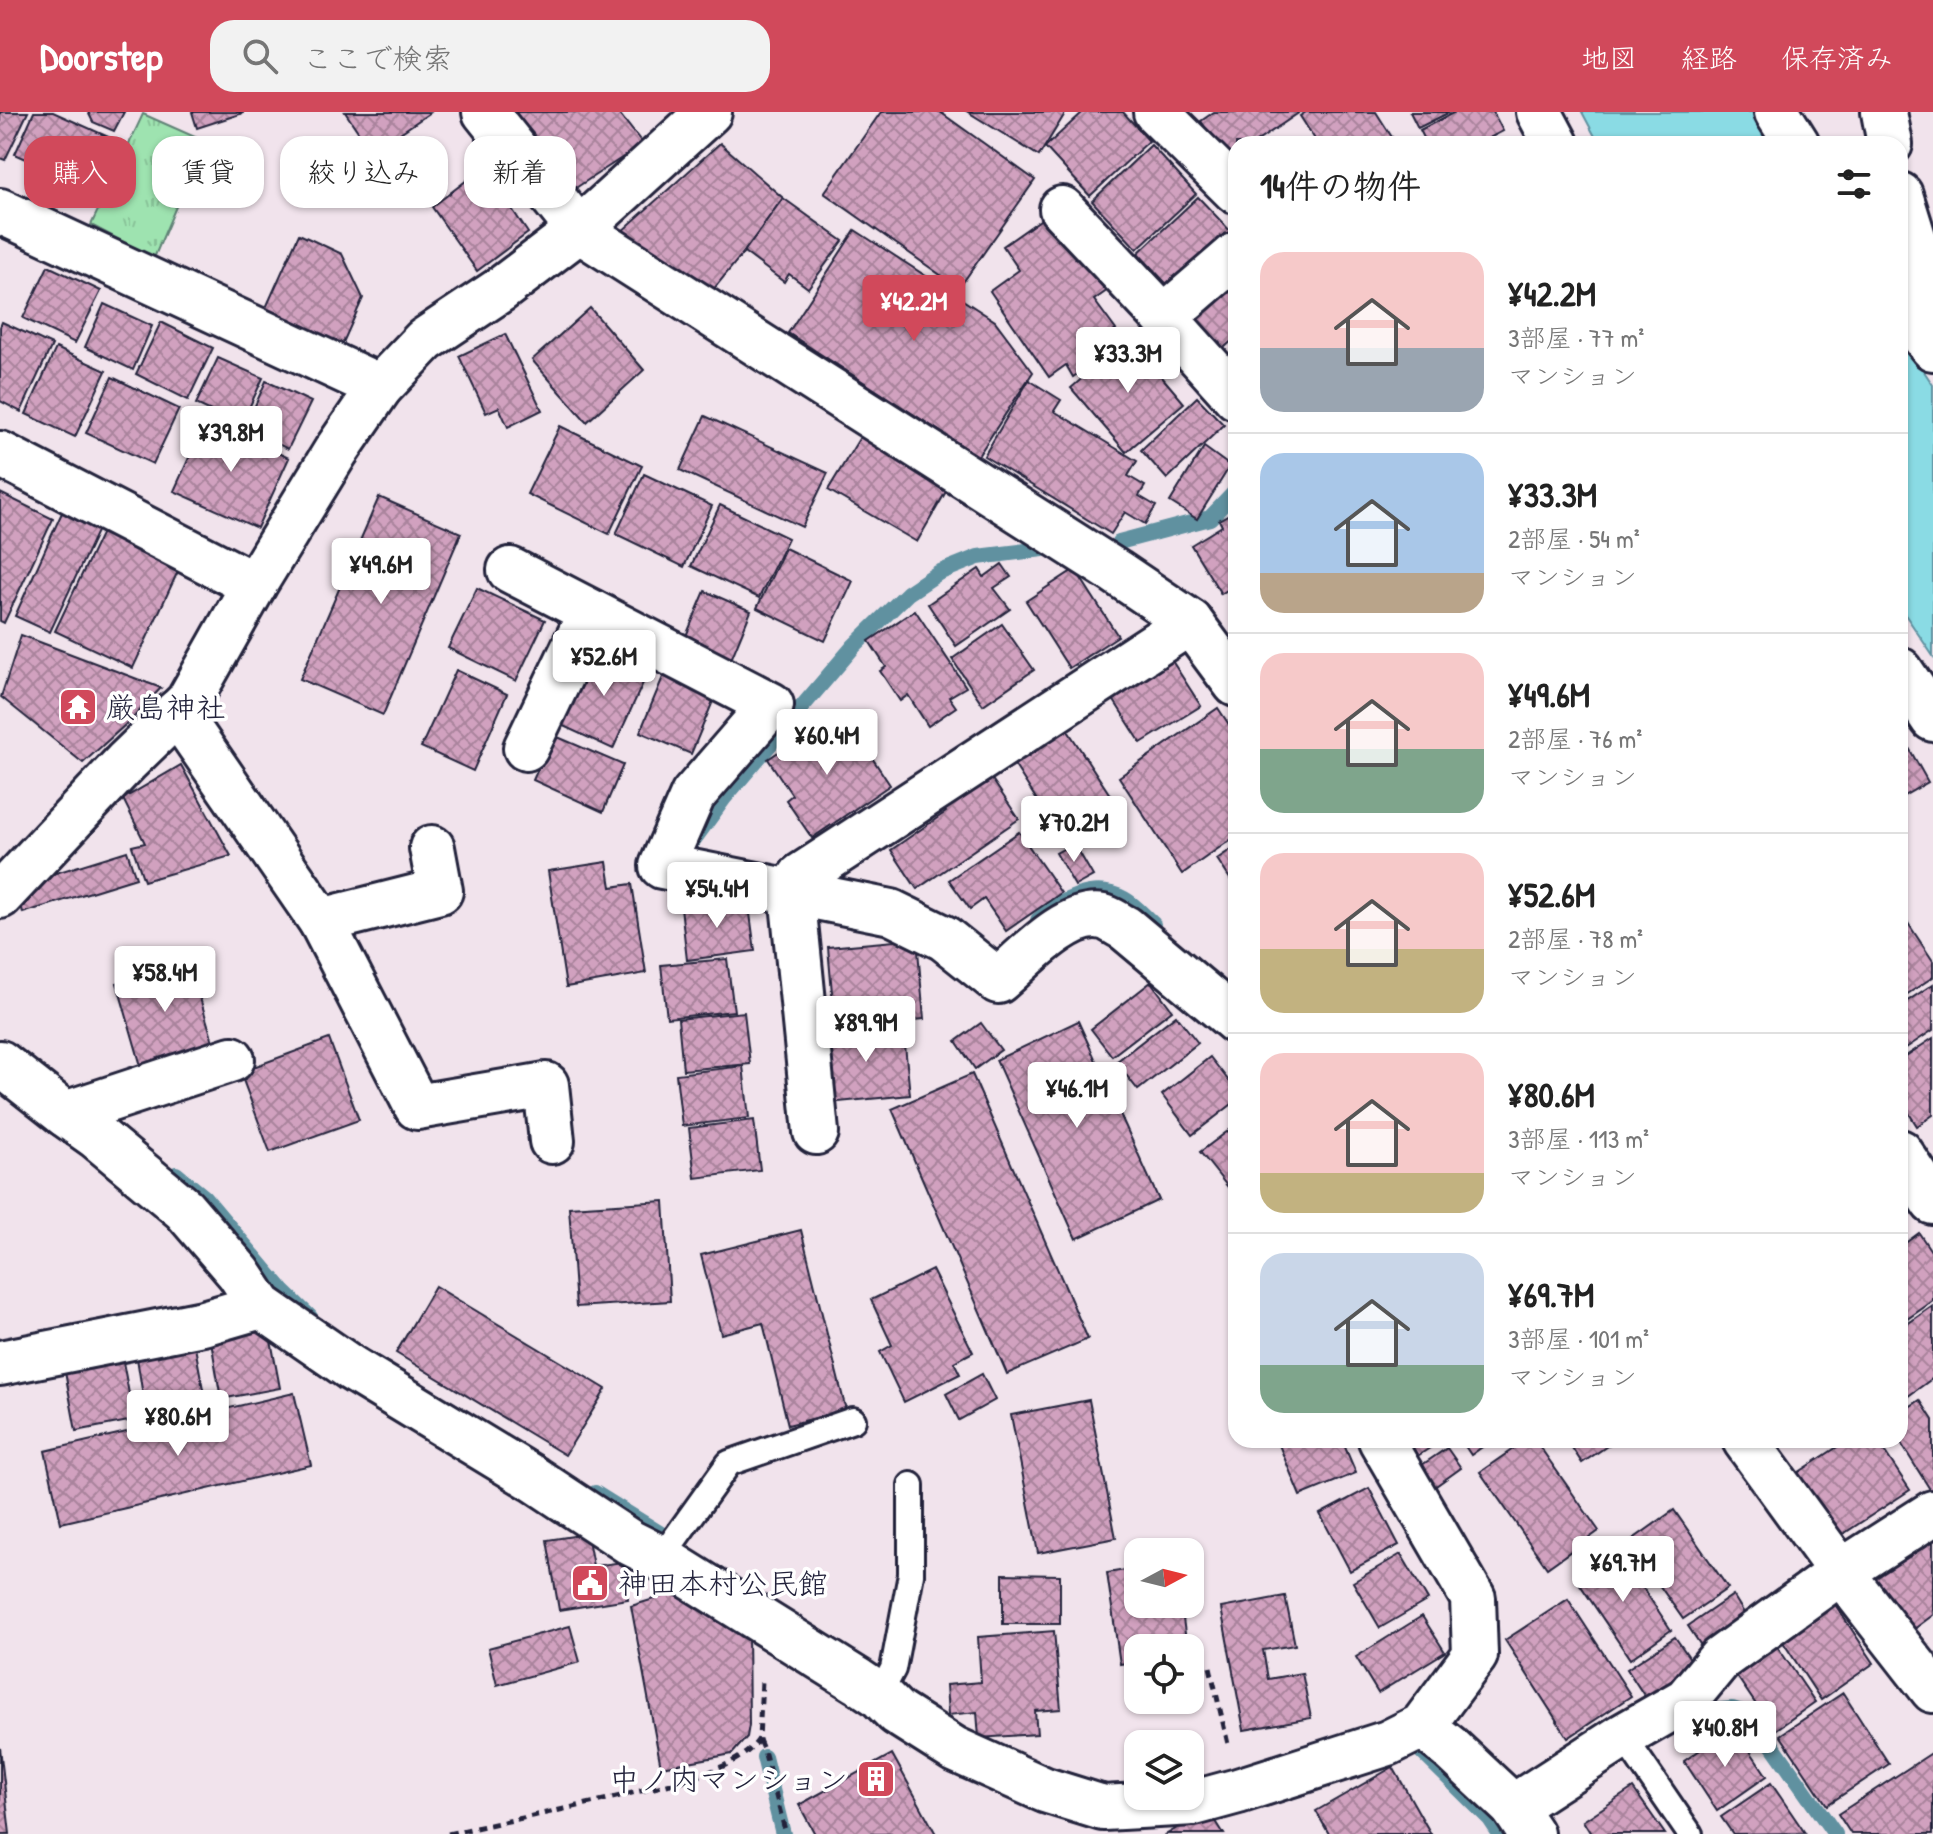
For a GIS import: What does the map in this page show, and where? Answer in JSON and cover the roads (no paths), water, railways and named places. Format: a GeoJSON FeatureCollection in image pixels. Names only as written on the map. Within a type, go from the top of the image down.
{"type":"FeatureCollection","features":[{"type":"Feature","properties":{"kind":"street"},"geometry":{"type":"LineString","coordinates":[[485,112],[579,230],[1103,563],[1190,622],[1228,673]]}},
{"type":"Feature","properties":{"kind":"street"},"geometry":{"type":"LineString","coordinates":[[0,896],[126,762],[188,702],[254,585],[336,451],[380,387],[425,340],[500,290],[579,230],[709,112]]}},
{"type":"Feature","properties":{"kind":"street"},"geometry":{"type":"LineString","coordinates":[[1156,112],[1228,183]]}},
{"type":"Feature","properties":{"kind":"street"},"geometry":{"type":"LineString","coordinates":[[1539,112],[1552,136]]}},
{"type":"Feature","properties":{"kind":"street"},"geometry":{"type":"LineString","coordinates":[[1777,112],[1792,136]]}},
{"type":"Feature","properties":{"kind":"street"},"geometry":{"type":"LineString","coordinates":[[1884,112],[1888,136]]}},
{"type":"Feature","properties":{"kind":"street"},"geometry":{"type":"LineString","coordinates":[[1062,209],[1228,388]]}},
{"type":"Feature","properties":{"kind":"street"},"geometry":{"type":"LineString","coordinates":[[0,211],[380,387]]}},
{"type":"Feature","properties":{"kind":"street"},"geometry":{"type":"LineString","coordinates":[[1908,230],[1933,348]]}},
{"type":"Feature","properties":{"kind":"street"},"geometry":{"type":"LineString","coordinates":[[1164,317],[1228,262]]}},
{"type":"Feature","properties":{"kind":"street"},"geometry":{"type":"LineString","coordinates":[[0,454],[254,585]]}},
{"type":"Feature","properties":{"kind":"street"},"geometry":{"type":"LineString","coordinates":[[510,570],[771,705],[693,795],[662,866],[891,912],[944,938],[998,981],[1062,926],[1087,916],[1104,917],[1125,928],[1228,1014]]}},
{"type":"Feature","properties":{"kind":"street"},"geometry":{"type":"LineString","coordinates":[[526,748],[591,612]]}},
{"type":"Feature","properties":{"kind":"street"},"geometry":{"type":"LineString","coordinates":[[816,1132],[792,892],[801,876],[1190,622]]}},
{"type":"Feature","properties":{"kind":"street"},"geometry":{"type":"LineString","coordinates":[[1908,682],[1933,719]]}},
{"type":"Feature","properties":{"kind":"street"},"geometry":{"type":"LineString","coordinates":[[177,712],[321,921],[417,1107],[546,1085],[552,1141]]}},
{"type":"Feature","properties":{"kind":"street"},"geometry":{"type":"LineString","coordinates":[[321,921],[440,891],[432,848]]}},
{"type":"Feature","properties":{"kind":"street"},"geometry":{"type":"LineString","coordinates":[[65,1114],[232,1059]]}},
{"type":"Feature","properties":{"kind":"street"},"geometry":{"type":"LineString","coordinates":[[0,1063],[96,1136],[184,1209],[239,1273],[261,1306],[351,1368],[879,1695],[897,1713],[954,1749],[1105,1821],[1238,1791],[1388,1743],[1422,1726],[1475,1655],[1473,1598],[1386,1448]]}},
{"type":"Feature","properties":{"kind":"street"},"geometry":{"type":"LineString","coordinates":[[1908,1164],[1933,1202]]}},
{"type":"Feature","properties":{"kind":"street"},"geometry":{"type":"LineString","coordinates":[[0,1363],[203,1323],[261,1306]]}},
{"type":"Feature","properties":{"kind":"street"},"geometry":{"type":"LineString","coordinates":[[1751,1448],[1841,1572],[1933,1690]]}},
{"type":"Feature","properties":{"kind":"street"},"geometry":{"type":"LineString","coordinates":[[1422,1726],[1450,1748],[1522,1820],[1623,1736],[1686,1700],[1720,1659],[1841,1572],[1933,1513]]}},
{"type":"Feature","properties":{"kind":"lane"},"geometry":{"type":"LineString","coordinates":[[661,1558],[729,1463],[853,1420]]}},
{"type":"Feature","properties":{"kind":"lane"},"geometry":{"type":"LineString","coordinates":[[879,1695],[893,1669],[911,1574],[911,1485]]}},
{"type":"Feature","properties":{"kind":"lane"},"geometry":{"type":"LineString","coordinates":[[1623,1736],[1690,1834]]}},
{"type":"Feature","properties":{"kind":"water"},"geometry":{"type":"Polygon","coordinates":[[[1582,112],[1752,112],[1768,136],[1595,136],[1582,112]]]}},
{"type":"Feature","properties":{"kind":"water"},"geometry":{"type":"Polygon","coordinates":[[[1908,347],[1933,385],[1933,656],[1908,619],[1908,347]]]}},
{"type":"Feature","properties":{"kind":"waterway"},"geometry":{"type":"LineString","coordinates":[[1119,542],[1210,518],[1228,499]]}},
{"type":"Feature","properties":{"kind":"waterway"},"geometry":{"type":"LineString","coordinates":[[692,842],[724,798],[854,646],[908,593],[938,573],[978,557],[1043,549]]}},
{"type":"Feature","properties":{"kind":"waterway"},"geometry":{"type":"LineString","coordinates":[[1038,920],[1067,900],[1101,892],[1124,899],[1153,924]]}},
{"type":"Feature","properties":{"kind":"waterway"},"geometry":{"type":"LineString","coordinates":[[176,1174],[204,1197],[283,1291],[310,1317]]}},
{"type":"Feature","properties":{"kind":"waterway"},"geometry":{"type":"LineString","coordinates":[[595,1493],[669,1539]]}},
{"type":"Feature","properties":{"kind":"waterway"},"geometry":{"type":"LineString","coordinates":[[1711,1711],[1732,1709],[1751,1715],[1835,1834]]}},
{"type":"Feature","properties":{"kind":"waterway"},"geometry":{"type":"LineString","coordinates":[[1420,1750],[1490,1819],[1500,1834]]}},
{"type":"Feature","properties":{"kind":"waterway"},"geometry":{"type":"LineString","coordinates":[[764,1757],[783,1834]]}},
{"type":"Feature","properties":{"kind":"place","name":"厳島神社"},"geometry":{"type":"Point","coordinates":[78,707]}},
{"type":"Feature","properties":{"kind":"place","name":"神田本村公民館"},"geometry":{"type":"Point","coordinates":[590,1583]}},
{"type":"Feature","properties":{"kind":"place","name":"中ノ内マンション"},"geometry":{"type":"Point","coordinates":[876,1779]}}]}
